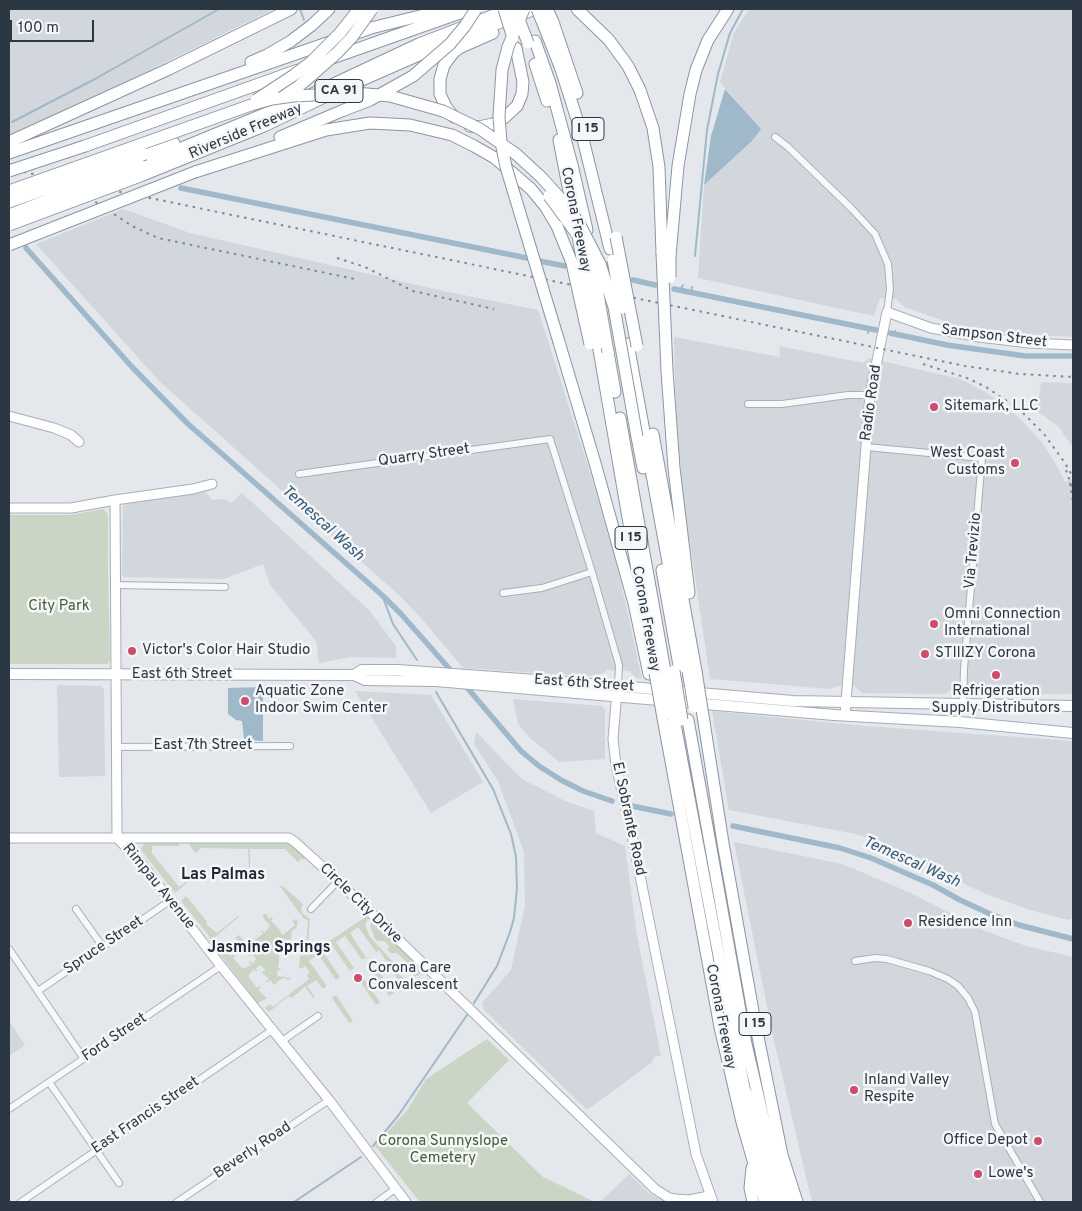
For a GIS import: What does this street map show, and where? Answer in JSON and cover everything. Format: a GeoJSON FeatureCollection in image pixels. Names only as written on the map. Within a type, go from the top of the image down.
{"type":"FeatureCollection","features":[{"type":"Feature","properties":{"kind":"highway"},"geometry":{"type":"LineString","coordinates":[[9,142],[169,70],[292,9]]}},
{"type":"Feature","properties":{"kind":"highway"},"geometry":{"type":"LineString","coordinates":[[127,112],[267,56],[291,41],[329,9]]}},
{"type":"Feature","properties":{"kind":"highway"},"geometry":{"type":"LineString","coordinates":[[9,193],[142,160],[232,113],[256,100],[310,63],[359,9]]}},
{"type":"Feature","properties":{"kind":"highway"},"geometry":{"type":"LineString","coordinates":[[9,214],[270,105],[299,86],[337,53],[352,37],[372,9]]}},
{"type":"Feature","properties":{"kind":"highway"},"geometry":{"type":"LineString","coordinates":[[9,153],[371,28],[448,9]]}},
{"type":"Feature","properties":{"kind":"highway","name":"CA 91"},"geometry":{"type":"LineString","coordinates":[[9,171],[85,146],[471,9]]}},
{"type":"Feature","properties":{"kind":"highway"},"geometry":{"type":"LineString","coordinates":[[9,245],[378,97],[413,76],[450,44],[476,9]]}},
{"type":"Feature","properties":{"kind":"highway"},"geometry":{"type":"LineString","coordinates":[[504,9],[516,48],[522,82],[522,94],[517,106],[504,118],[486,126],[466,125],[455,118],[446,107],[440,94],[442,72],[447,60],[453,53],[470,43],[548,9]]}},
{"type":"Feature","properties":{"kind":"highway"},"geometry":{"type":"LineString","coordinates":[[9,202],[142,160],[306,97],[419,44],[510,9]]}},
{"type":"Feature","properties":{"kind":"highway","name":"Corona Freeway"},"geometry":{"type":"LineString","coordinates":[[514,9],[531,42],[582,230],[594,344],[685,720],[706,840],[770,1097],[782,1155],[797,1202]]}},
{"type":"Feature","properties":{"kind":"highway"},"geometry":{"type":"LineString","coordinates":[[524,9],[531,42]]}},
{"type":"Feature","properties":{"kind":"highway"},"geometry":{"type":"LineString","coordinates":[[524,9],[508,46],[502,70],[499,109],[501,142],[509,176],[595,463],[634,603],[672,672]]}},
{"type":"Feature","properties":{"kind":"highway"},"geometry":{"type":"LineString","coordinates":[[536,9],[548,24],[582,135],[632,345],[672,672]]}},
{"type":"Feature","properties":{"kind":"highway","name":"Riverside Freeway"},"geometry":{"type":"LineString","coordinates":[[9,225],[142,160],[264,126],[339,90],[444,44],[536,9]]}},
{"type":"Feature","properties":{"kind":"highway","name":"Corona Freeway"},"geometry":{"type":"LineString","coordinates":[[548,9],[548,24],[587,128],[616,237],[632,345],[686,612],[672,672],[651,686],[660,700],[685,720],[706,840],[720,1027],[765,1202]]}},
{"type":"Feature","properties":{"kind":"highway"},"geometry":{"type":"LineString","coordinates":[[577,9],[609,40],[628,66],[640,90],[653,128],[660,167],[666,254],[667,371],[674,468],[689,591],[686,612]]}},
{"type":"Feature","properties":{"kind":"highway"},"geometry":{"type":"LineString","coordinates":[[666,254],[678,166],[696,70],[708,40],[728,9]]}},
{"type":"Feature","properties":{"kind":"highway"},"geometry":{"type":"LineString","coordinates":[[9,193],[251,105],[272,99],[294,96],[356,93],[390,96],[443,111],[480,129],[516,154],[541,177],[579,223],[600,264],[614,306],[672,672]]}},
{"type":"Feature","properties":{"kind":"highway"},"geometry":{"type":"LineString","coordinates":[[195,172],[326,130],[370,124],[410,125],[452,136],[495,158],[531,189],[545,206],[557,226],[574,271],[594,344]]}},
{"type":"Feature","properties":{"kind":"highway"},"geometry":{"type":"LineString","coordinates":[[582,230],[672,672],[685,720],[706,840],[744,1088],[753,1097],[786,1202]]}},
{"type":"Feature","properties":{"kind":"highway"},"geometry":{"type":"LineString","coordinates":[[706,840],[758,1083],[753,1097],[758,1144],[775,1202]]}},
{"type":"Feature","properties":{"kind":"highway"},"geometry":{"type":"LineString","coordinates":[[753,1161],[750,1188],[753,1202]]}},
{"type":"Feature","properties":{"kind":"main road","name":"East 6th Street"},"geometry":{"type":"LineString","coordinates":[[354,675],[362,670],[432,672],[844,715],[1073,733]]}},
{"type":"Feature","properties":{"kind":"main road","name":"East 6th Street"},"geometry":{"type":"LineString","coordinates":[[9,674],[354,675],[365,680],[439,682],[485,686],[792,701],[1020,704]]}},
{"type":"Feature","properties":{"kind":"main road"},"geometry":{"type":"LineString","coordinates":[[1020,704],[1073,706]]}},
{"type":"Feature","properties":{"kind":"main road"},"geometry":{"type":"LineString","coordinates":[[1020,704],[1042,710],[1073,711]]}},
{"type":"Feature","properties":{"kind":"street","name":"Radio Road"},"geometry":{"type":"LineString","coordinates":[[775,137],[788,147],[852,209],[875,234],[888,264],[890,289],[888,312],[870,395],[844,715]]}},
{"type":"Feature","properties":{"kind":"street","name":"Sampson Street"},"geometry":{"type":"LineString","coordinates":[[888,312],[931,328],[979,338],[1073,345]]}},
{"type":"Feature","properties":{"kind":"street"},"geometry":{"type":"LineString","coordinates":[[748,404],[782,404],[848,394],[870,395]]}},
{"type":"Feature","properties":{"kind":"street"},"geometry":{"type":"LineString","coordinates":[[9,416],[54,428],[71,435],[79,442]]}},
{"type":"Feature","properties":{"kind":"street","name":"Quarry Street"},"geometry":{"type":"LineString","coordinates":[[299,474],[550,439]]}},
{"type":"Feature","properties":{"kind":"street","name":"El Sobrante Road"},"geometry":{"type":"LineString","coordinates":[[550,439],[619,665],[613,739],[616,765],[696,1154],[711,1199]]}},
{"type":"Feature","properties":{"kind":"street","name":"Via Trevizio"},"geometry":{"type":"LineString","coordinates":[[866,447],[982,458],[964,669],[963,704]]}},
{"type":"Feature","properties":{"kind":"street"},"geometry":{"type":"LineString","coordinates":[[9,508],[71,508],[193,489],[212,484]]}},
{"type":"Feature","properties":{"kind":"street","name":"Rimpau Avenue"},"geometry":{"type":"LineString","coordinates":[[115,500],[117,838],[142,864],[171,900],[221,966],[329,1100],[394,1189],[406,1202]]}},
{"type":"Feature","properties":{"kind":"street"},"geometry":{"type":"LineString","coordinates":[[503,593],[542,588],[592,572]]}},
{"type":"Feature","properties":{"kind":"street"},"geometry":{"type":"LineString","coordinates":[[115,585],[225,587]]}},
{"type":"Feature","properties":{"kind":"street","name":"East 7th Street"},"geometry":{"type":"LineString","coordinates":[[115,746],[290,746]]}},
{"type":"Feature","properties":{"kind":"street","name":"Circle City Drive"},"geometry":{"type":"LineString","coordinates":[[9,838],[288,838],[295,842],[338,882],[655,1189],[669,1198],[689,1200],[711,1199]]}},
{"type":"Feature","properties":{"kind":"street"},"geometry":{"type":"LineString","coordinates":[[311,909],[338,882]]}},
{"type":"Feature","properties":{"kind":"street","name":"Spruce Street"},"geometry":{"type":"LineString","coordinates":[[38,991],[171,900]]}},
{"type":"Feature","properties":{"kind":"street"},"geometry":{"type":"LineString","coordinates":[[76,909],[103,946]]}},
{"type":"Feature","properties":{"kind":"street"},"geometry":{"type":"LineString","coordinates":[[9,949],[84,1059]]}},
{"type":"Feature","properties":{"kind":"street"},"geometry":{"type":"LineString","coordinates":[[855,961],[876,958],[887,959],[929,971],[948,979],[958,986],[968,998],[975,1012],[995,1124],[1040,1202]]}},
{"type":"Feature","properties":{"kind":"street","name":"Ford Street"},"geometry":{"type":"LineString","coordinates":[[9,1110],[221,966]]}},
{"type":"Feature","properties":{"kind":"street"},"geometry":{"type":"LineString","coordinates":[[282,1041],[318,1016]]}},
{"type":"Feature","properties":{"kind":"street","name":"East Francis Street"},"geometry":{"type":"LineString","coordinates":[[20,1202],[272,1030]]}},
{"type":"Feature","properties":{"kind":"street"},"geometry":{"type":"LineString","coordinates":[[49,1082],[119,1183]]}},
{"type":"Feature","properties":{"kind":"street","name":"Beverly Road"},"geometry":{"type":"LineString","coordinates":[[177,1202],[329,1100]]}},
{"type":"Feature","properties":{"kind":"street"},"geometry":{"type":"LineString","coordinates":[[377,1202],[394,1189]]}},
{"type":"Feature","properties":{"kind":"shaded area"},"geometry":{"type":"Polygon","coordinates":[[[9,9],[274,9],[99,95],[9,135],[9,9]]]}},
{"type":"Feature","properties":{"kind":"shaded area"},"geometry":{"type":"Polygon","coordinates":[[[749,9],[1073,9],[1073,337],[1008,333],[956,325],[904,307],[896,299],[880,298],[874,316],[698,278],[704,185],[752,141],[760,129],[720,82],[734,33],[749,9]]]}},
{"type":"Feature","properties":{"kind":"shaded area"},"geometry":{"type":"Polygon","coordinates":[[[123,209],[190,233],[448,292],[538,310],[593,482],[618,569],[642,679],[635,677],[630,671],[607,670],[602,674],[585,676],[463,668],[400,596],[159,381],[36,244],[123,209]]]}},
{"type":"Feature","properties":{"kind":"shaded area"},"geometry":{"type":"Polygon","coordinates":[[[674,337],[780,357],[779,346],[863,363],[869,358],[960,379],[987,393],[1017,416],[1041,441],[1065,482],[1072,479],[1073,481],[1073,694],[978,695],[972,689],[954,687],[946,694],[862,693],[854,686],[837,686],[831,689],[710,679],[685,510],[676,423],[674,337]]]}},
{"type":"Feature","properties":{"kind":"shaded area"},"geometry":{"type":"Polygon","coordinates":[[[1041,382],[1073,383],[1073,447],[1058,426],[1037,411],[1041,382]]]}},
{"type":"Feature","properties":{"kind":"shaded area"},"geometry":{"type":"Polygon","coordinates":[[[205,491],[212,500],[225,499],[231,503],[242,493],[370,611],[396,646],[396,658],[350,657],[319,663],[316,641],[270,585],[263,564],[224,579],[124,577],[122,575],[123,506],[205,491]]]}},
{"type":"Feature","properties":{"kind":"shaded area"},"geometry":{"type":"Polygon","coordinates":[[[57,685],[101,686],[104,689],[105,776],[59,777],[57,685]]]}},
{"type":"Feature","properties":{"kind":"shaded area"},"geometry":{"type":"Polygon","coordinates":[[[355,691],[431,695],[483,782],[431,813],[355,691]]]}},
{"type":"Feature","properties":{"kind":"shaded area"},"geometry":{"type":"Polygon","coordinates":[[[513,699],[602,706],[605,710],[605,759],[559,762],[529,737],[518,724],[513,699]]]}},
{"type":"Feature","properties":{"kind":"shaded area"},"geometry":{"type":"Polygon","coordinates":[[[712,711],[865,726],[1073,741],[1073,918],[1068,920],[1027,909],[981,892],[897,850],[856,834],[729,810],[712,711]]]}},
{"type":"Feature","properties":{"kind":"shaded area"},"geometry":{"type":"Polygon","coordinates":[[[476,732],[522,779],[565,801],[594,811],[596,833],[625,846],[637,936],[661,1056],[655,1056],[651,1063],[587,1110],[483,1009],[482,1003],[511,970],[525,905],[524,852],[498,781],[474,744],[476,732]]]}},
{"type":"Feature","properties":{"kind":"shaded area"},"geometry":{"type":"Polygon","coordinates":[[[734,842],[842,864],[911,893],[980,929],[1026,946],[1073,957],[1073,1202],[812,1202],[774,1041],[734,842]]]}},
{"type":"Feature","properties":{"kind":"shaded area"},"geometry":{"type":"Polygon","coordinates":[[[9,1021],[25,1045],[9,1056],[9,1021]]]}},
{"type":"Feature","properties":{"kind":"shaded area"},"geometry":{"type":"Polygon","coordinates":[[[629,1174],[649,1193],[664,1202],[600,1202],[629,1174]]]}},
{"type":"Feature","properties":{"kind":"green space","name":"City Park"},"geometry":{"type":"Polygon","coordinates":[[[103,509],[108,514],[110,661],[108,664],[9,664],[9,515],[70,515],[103,509]]]}},
{"type":"Feature","properties":{"kind":"green space"},"geometry":{"type":"Polygon","coordinates":[[[176,841],[180,846],[152,846],[152,853],[179,887],[200,872],[175,893],[141,850],[141,847],[145,842],[176,841]]]}},
{"type":"Feature","properties":{"kind":"green space"},"geometry":{"type":"Polygon","coordinates":[[[190,842],[286,842],[295,847],[306,858],[304,860],[302,858],[298,862],[285,849],[250,849],[249,871],[248,849],[201,848],[196,853],[190,846],[190,842]]]}},
{"type":"Feature","properties":{"kind":"green space"},"geometry":{"type":"Polygon","coordinates":[[[279,885],[284,887],[303,904],[301,908],[302,913],[310,919],[307,956],[367,916],[368,919],[365,925],[370,937],[395,964],[394,970],[406,980],[410,978],[411,981],[403,987],[379,950],[376,952],[358,927],[350,933],[367,959],[364,958],[362,960],[345,936],[336,942],[354,968],[350,971],[332,945],[323,952],[340,977],[336,980],[318,954],[309,961],[327,986],[323,989],[316,980],[307,986],[315,997],[313,998],[305,986],[298,993],[291,998],[289,996],[269,1012],[265,1008],[270,1004],[273,1007],[309,979],[307,975],[310,973],[305,966],[301,969],[299,967],[300,956],[305,955],[308,920],[304,919],[279,885]]]}},
{"type":"Feature","properties":{"kind":"green space"},"geometry":{"type":"Polygon","coordinates":[[[186,896],[207,922],[206,924],[217,933],[239,917],[215,937],[219,942],[215,946],[212,947],[209,936],[181,901],[186,896]]]}},
{"type":"Feature","properties":{"kind":"green space"},"geometry":{"type":"Polygon","coordinates":[[[266,913],[269,919],[273,918],[271,921],[283,935],[295,925],[292,921],[296,919],[298,922],[296,929],[292,930],[291,940],[282,939],[280,948],[283,948],[283,950],[279,950],[278,968],[281,970],[278,970],[277,974],[278,976],[292,978],[288,980],[285,978],[281,979],[274,985],[270,980],[266,981],[269,979],[262,972],[265,970],[261,965],[256,968],[256,972],[254,969],[248,976],[257,988],[261,987],[258,990],[267,998],[258,1003],[218,952],[224,945],[231,956],[234,954],[233,958],[243,969],[251,965],[250,961],[253,964],[256,959],[252,954],[249,956],[245,948],[241,951],[240,949],[244,946],[235,938],[239,935],[249,946],[252,944],[251,942],[263,934],[262,930],[264,933],[270,926],[262,916],[266,913]]]}},
{"type":"Feature","properties":{"kind":"green space"},"geometry":{"type":"Polygon","coordinates":[[[372,921],[423,970],[422,973],[415,977],[412,974],[417,972],[397,953],[391,953],[386,948],[389,948],[389,946],[384,941],[375,939],[370,926],[372,921]]]}},
{"type":"Feature","properties":{"kind":"green space"},"geometry":{"type":"Polygon","coordinates":[[[376,967],[394,993],[389,996],[372,970],[376,967]]]}},
{"type":"Feature","properties":{"kind":"green space"},"geometry":{"type":"Polygon","coordinates":[[[364,979],[380,1002],[376,1005],[360,981],[364,979]]]}},
{"type":"Feature","properties":{"kind":"green space"},"geometry":{"type":"Polygon","coordinates":[[[336,995],[353,1021],[349,1023],[332,998],[336,995]]]}},
{"type":"Feature","properties":{"kind":"green space","name":"Corona Sunnyslope Cemetery"},"geometry":{"type":"Polygon","coordinates":[[[487,1039],[509,1060],[467,1103],[543,1177],[595,1202],[420,1202],[375,1146],[408,1109],[426,1079],[487,1039]]]}},
{"type":"Feature","properties":{"kind":"water"},"geometry":{"type":"Polygon","coordinates":[[[725,89],[761,129],[752,141],[704,185],[711,136],[725,89]]]}},
{"type":"Feature","properties":{"kind":"water","name":"Aquatic Zone Indoor Swim Center"},"geometry":{"type":"Polygon","coordinates":[[[263,687],[263,741],[246,740],[244,739],[242,721],[236,720],[228,714],[228,688],[263,687]]]}},
{"type":"Feature","properties":{"kind":"waterway"},"geometry":{"type":"LineString","coordinates":[[12,122],[95,79],[219,9]]}},
{"type":"Feature","properties":{"kind":"waterway"},"geometry":{"type":"LineString","coordinates":[[300,9],[304,20]]}},
{"type":"Feature","properties":{"kind":"waterway"},"geometry":{"type":"LineString","coordinates":[[695,256],[707,130],[718,74],[730,33],[743,9]]}},
{"type":"Feature","properties":{"kind":"waterway"},"geometry":{"type":"LineString","coordinates":[[181,188],[527,258]]}},
{"type":"Feature","properties":{"kind":"waterway","name":"Temescal Wash"},"geometry":{"type":"LineString","coordinates":[[26,248],[132,367],[187,423],[382,595],[454,674]]}},
{"type":"Feature","properties":{"kind":"waterway"},"geometry":{"type":"LineString","coordinates":[[539,261],[565,266]]}},
{"type":"Feature","properties":{"kind":"waterway"},"geometry":{"type":"LineString","coordinates":[[633,280],[655,285]]}},
{"type":"Feature","properties":{"kind":"waterway"},"geometry":{"type":"LineString","coordinates":[[680,290],[683,285]]}},
{"type":"Feature","properties":{"kind":"waterway"},"geometry":{"type":"LineString","coordinates":[[691,292],[692,287]]}},
{"type":"Feature","properties":{"kind":"waterway"},"geometry":{"type":"LineString","coordinates":[[674,289],[876,330]]}},
{"type":"Feature","properties":{"kind":"waterway"},"geometry":{"type":"LineString","coordinates":[[890,333],[947,345],[1025,356],[1073,356]]}},
{"type":"Feature","properties":{"kind":"waterway"},"geometry":{"type":"LineString","coordinates":[[382,595],[393,624],[417,660]]}},
{"type":"Feature","properties":{"kind":"waterway","name":"Temescal Wash"},"geometry":{"type":"LineString","coordinates":[[464,684],[521,751],[539,766],[583,791],[612,801]]}},
{"type":"Feature","properties":{"kind":"waterway"},"geometry":{"type":"LineString","coordinates":[[436,692],[493,789],[511,834],[516,857],[517,888],[514,918],[510,932],[497,966],[474,1003]]}},
{"type":"Feature","properties":{"kind":"waterway","name":"Temescal Wash"},"geometry":{"type":"LineString","coordinates":[[632,806],[671,814]]}},
{"type":"Feature","properties":{"kind":"waterway","name":"Temescal Wash"},"geometry":{"type":"LineString","coordinates":[[733,826],[840,848],[871,858],[933,885],[988,913],[1019,925],[1073,939]]}},
{"type":"Feature","properties":{"kind":"waterway"},"geometry":{"type":"LineString","coordinates":[[373,1146],[398,1116],[467,1015]]}},
{"type":"Feature","properties":{"kind":"waterway"},"geometry":{"type":"LineString","coordinates":[[294,1202],[361,1157]]}},
{"type":"Feature","properties":{"kind":"railway"},"geometry":{"type":"LineString","coordinates":[[9,169],[965,366],[1020,374],[1073,377]]}},
{"type":"Feature","properties":{"kind":"railway"},"geometry":{"type":"LineString","coordinates":[[62,185],[85,195],[132,226],[158,238],[355,279]]}},
{"type":"Feature","properties":{"kind":"railway"},"geometry":{"type":"LineString","coordinates":[[337,258],[365,267],[413,291],[494,309]]}},
{"type":"Feature","properties":{"kind":"railway"},"geometry":{"type":"LineString","coordinates":[[923,364],[967,378],[986,387],[1019,409],[1044,434],[1073,477]]}},
{"type":"Feature","properties":{"kind":"railway"},"geometry":{"type":"LineString","coordinates":[[1066,470],[1073,490]]}},
{"type":"Feature","properties":{"kind":"railway"},"geometry":{"type":"LineString","coordinates":[[1070,483],[1073,502]]}},
{"type":"Feature","properties":{"kind":"place","name":"Sitemark, LLC"},"geometry":{"type":"Point","coordinates":[934,407]}},
{"type":"Feature","properties":{"kind":"place","name":"West Coast Customs"},"geometry":{"type":"Point","coordinates":[1015,463]}},
{"type":"Feature","properties":{"kind":"place","name":"Omni Connection International"},"geometry":{"type":"Point","coordinates":[934,624]}},
{"type":"Feature","properties":{"kind":"place","name":"Victor's Color Hair Studio"},"geometry":{"type":"Point","coordinates":[132,651]}},
{"type":"Feature","properties":{"kind":"place","name":"STIIIZY Corona"},"geometry":{"type":"Point","coordinates":[925,654]}},
{"type":"Feature","properties":{"kind":"place","name":"Refrigeration Supply Distributors"},"geometry":{"type":"Point","coordinates":[996,675]}},
{"type":"Feature","properties":{"kind":"place","name":"Aquatic Zone Indoor Swim Center"},"geometry":{"type":"Point","coordinates":[245,701]}},
{"type":"Feature","properties":{"kind":"place","name":"Residence Inn"},"geometry":{"type":"Point","coordinates":[908,923]}},
{"type":"Feature","properties":{"kind":"place","name":"Corona Care Convalescent"},"geometry":{"type":"Point","coordinates":[358,978]}},
{"type":"Feature","properties":{"kind":"place","name":"Inland Valley Respite"},"geometry":{"type":"Point","coordinates":[854,1090]}},
{"type":"Feature","properties":{"kind":"place","name":"Office Depot"},"geometry":{"type":"Point","coordinates":[1038,1141]}},
{"type":"Feature","properties":{"kind":"place","name":"Lowe's"},"geometry":{"type":"Point","coordinates":[978,1174]}},
{"type":"Feature","properties":{"kind":"district","name":"Las Palmas"},"geometry":{"type":"Point","coordinates":[223,876]}},
{"type":"Feature","properties":{"kind":"district","name":"Jasmine Springs"},"geometry":{"type":"Point","coordinates":[269,949]}}]}
